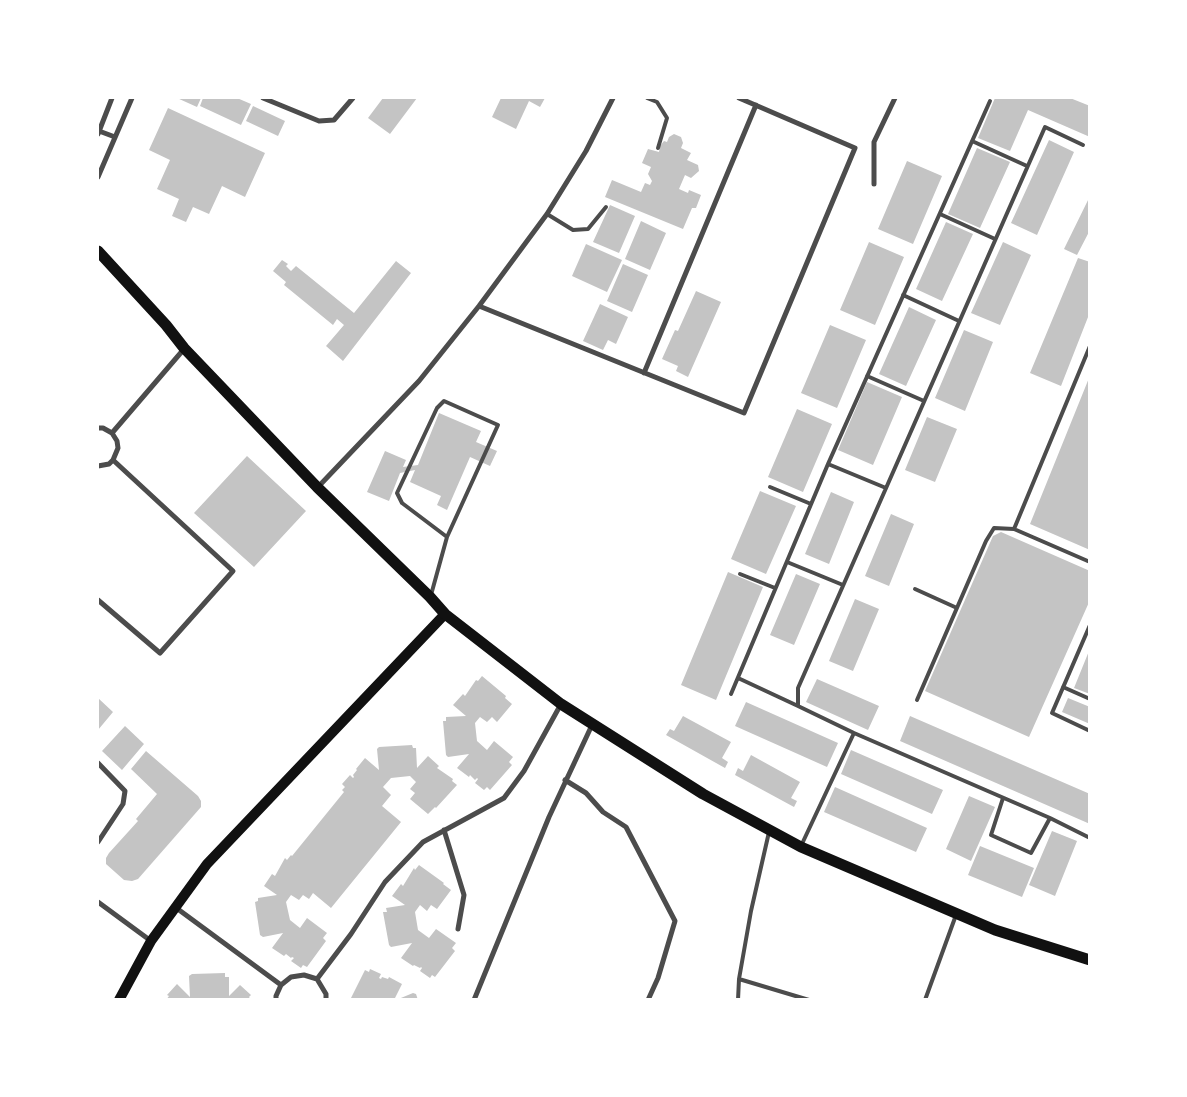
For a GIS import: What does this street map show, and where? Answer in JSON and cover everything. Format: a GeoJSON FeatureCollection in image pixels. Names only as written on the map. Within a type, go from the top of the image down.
{"type":"FeatureCollection","features":[{"type":"Feature","properties":{"kind":"main road"},"geometry":{"type":"LineString","coordinates":[[98,251],[166,325],[184,348],[317,487],[430,596],[445,614],[561,704],[703,794],[801,847],[995,930],[1090,960]]}},
{"type":"Feature","properties":{"kind":"main road"},"geometry":{"type":"LineString","coordinates":[[119,1000],[151,941],[208,864],[445,614]]}},
{"type":"Feature","properties":{"kind":"street"},"geometry":{"type":"LineString","coordinates":[[112,98],[98,132],[115,137]]}},
{"type":"Feature","properties":{"kind":"street"},"geometry":{"type":"LineString","coordinates":[[98,177],[132,98]]}},
{"type":"Feature","properties":{"kind":"street"},"geometry":{"type":"LineString","coordinates":[[262,98],[319,121],[334,120],[353,98]]}},
{"type":"Feature","properties":{"kind":"street"},"geometry":{"type":"LineString","coordinates":[[317,487],[419,381],[479,306],[547,214],[586,151],[613,98]]}},
{"type":"Feature","properties":{"kind":"street"},"geometry":{"type":"LineString","coordinates":[[479,306],[744,413],[855,148],[740,98]]}},
{"type":"Feature","properties":{"kind":"street"},"geometry":{"type":"LineString","coordinates":[[874,184],[874,142],[896,98]]}},
{"type":"Feature","properties":{"kind":"street"},"geometry":{"type":"LineString","coordinates":[[644,373],[756,105]]}},
{"type":"Feature","properties":{"kind":"street"},"geometry":{"type":"LineString","coordinates":[[112,433],[184,348]]}},
{"type":"Feature","properties":{"kind":"street"},"geometry":{"type":"LineString","coordinates":[[98,428],[103,428],[112,433],[117,441],[118,448],[113,460],[108,464],[98,466]]}},
{"type":"Feature","properties":{"kind":"street"},"geometry":{"type":"LineString","coordinates":[[98,600],[160,653],[233,571],[113,460]]}},
{"type":"Feature","properties":{"kind":"street"},"geometry":{"type":"LineString","coordinates":[[317,979],[351,934],[385,882],[423,842],[504,798],[524,771],[561,704]]}},
{"type":"Feature","properties":{"kind":"street"},"geometry":{"type":"LineString","coordinates":[[474,1000],[565,780],[592,724]]}},
{"type":"Feature","properties":{"kind":"street"},"geometry":{"type":"LineString","coordinates":[[98,763],[125,792],[123,804],[98,842]]}},
{"type":"Feature","properties":{"kind":"street"},"geometry":{"type":"LineString","coordinates":[[565,780],[586,793],[603,812],[626,828],[675,921],[658,978],[648,1000]]}},
{"type":"Feature","properties":{"kind":"street"},"geometry":{"type":"LineString","coordinates":[[444,830],[464,895],[458,929]]}},
{"type":"Feature","properties":{"kind":"street"},"geometry":{"type":"LineString","coordinates":[[98,902],[151,941]]}},
{"type":"Feature","properties":{"kind":"street"},"geometry":{"type":"LineString","coordinates":[[175,907],[281,985]]}},
{"type":"Feature","properties":{"kind":"street"},"geometry":{"type":"LineString","coordinates":[[276,1000],[281,985],[291,977],[304,976],[317,979],[326,994],[326,1000]]}},
{"type":"Feature","properties":{"kind":"lane"},"geometry":{"type":"LineString","coordinates":[[647,98],[657,102],[667,118],[658,148]]}},
{"type":"Feature","properties":{"kind":"lane"},"geometry":{"type":"LineString","coordinates":[[731,694],[828,464],[990,101]]}},
{"type":"Feature","properties":{"kind":"lane"},"geometry":{"type":"LineString","coordinates":[[798,706],[798,688],[1045,127],[1083,145]]}},
{"type":"Feature","properties":{"kind":"lane"},"geometry":{"type":"LineString","coordinates":[[972,142],[1027,166]]}},
{"type":"Feature","properties":{"kind":"lane"},"geometry":{"type":"LineString","coordinates":[[547,214],[573,230],[588,228],[606,207]]}},
{"type":"Feature","properties":{"kind":"lane"},"geometry":{"type":"LineString","coordinates":[[940,214],[995,239]]}},
{"type":"Feature","properties":{"kind":"lane"},"geometry":{"type":"LineString","coordinates":[[904,295],[959,321]]}},
{"type":"Feature","properties":{"kind":"lane"},"geometry":{"type":"LineString","coordinates":[[1014,529],[1090,346]]}},
{"type":"Feature","properties":{"kind":"lane"},"geometry":{"type":"LineString","coordinates":[[867,376],[924,401]]}},
{"type":"Feature","properties":{"kind":"lane"},"geometry":{"type":"LineString","coordinates":[[430,596],[447,537],[498,425],[444,401],[437,408],[398,493],[402,503],[447,537]]}},
{"type":"Feature","properties":{"kind":"lane"},"geometry":{"type":"LineString","coordinates":[[828,464],[886,488]]}},
{"type":"Feature","properties":{"kind":"lane"},"geometry":{"type":"LineString","coordinates":[[770,487],[811,504]]}},
{"type":"Feature","properties":{"kind":"lane"},"geometry":{"type":"LineString","coordinates":[[916,700],[986,541],[994,528],[1014,529],[1090,562]]}},
{"type":"Feature","properties":{"kind":"lane"},"geometry":{"type":"LineString","coordinates":[[787,562],[843,585]]}},
{"type":"Feature","properties":{"kind":"lane"},"geometry":{"type":"LineString","coordinates":[[740,574],[775,588]]}},
{"type":"Feature","properties":{"kind":"lane"},"geometry":{"type":"LineString","coordinates":[[914,589],[957,608]]}},
{"type":"Feature","properties":{"kind":"lane"},"geometry":{"type":"LineString","coordinates":[[1090,625],[1052,713],[1090,731]]}},
{"type":"Feature","properties":{"kind":"lane"},"geometry":{"type":"LineString","coordinates":[[738,678],[854,732],[1050,818],[1090,838]]}},
{"type":"Feature","properties":{"kind":"lane"},"geometry":{"type":"LineString","coordinates":[[1063,687],[1090,699]]}},
{"type":"Feature","properties":{"kind":"lane"},"geometry":{"type":"LineString","coordinates":[[801,847],[854,732]]}},
{"type":"Feature","properties":{"kind":"lane"},"geometry":{"type":"LineString","coordinates":[[1003,798],[991,835],[1031,853],[1050,818]]}},
{"type":"Feature","properties":{"kind":"lane"},"geometry":{"type":"LineString","coordinates":[[738,1000],[739,978],[751,911],[769,830]]}},
{"type":"Feature","properties":{"kind":"lane"},"geometry":{"type":"LineString","coordinates":[[925,1000],[957,914]]}},
{"type":"Feature","properties":{"kind":"lane"},"geometry":{"type":"LineString","coordinates":[[739,978],[810,1000]]}},
{"type":"Feature","properties":{"kind":"building"},"geometry":{"type":"Polygon","coordinates":[[[177,98],[201,98],[197,107],[177,98]]]}},
{"type":"Feature","properties":{"kind":"building"},"geometry":{"type":"Polygon","coordinates":[[[203,98],[237,98],[251,104],[241,125],[200,106],[203,98]]]}},
{"type":"Feature","properties":{"kind":"building"},"geometry":{"type":"Polygon","coordinates":[[[383,98],[417,98],[390,134],[368,118],[383,98]]]}},
{"type":"Feature","properties":{"kind":"building"},"geometry":{"type":"Polygon","coordinates":[[[501,98],[545,98],[540,107],[529,101],[516,129],[492,117],[501,98]]]}},
{"type":"Feature","properties":{"kind":"building"},"geometry":{"type":"Polygon","coordinates":[[[995,98],[1070,98],[1090,106],[1090,137],[1028,110],[1010,151],[978,138],[995,98]]]}},
{"type":"Feature","properties":{"kind":"building"},"geometry":{"type":"Polygon","coordinates":[[[253,106],[285,121],[278,136],[246,121],[253,106]]]}},
{"type":"Feature","properties":{"kind":"building"},"geometry":{"type":"Polygon","coordinates":[[[168,108],[265,153],[245,197],[222,186],[209,214],[193,207],[186,222],[172,216],[179,199],[157,189],[170,160],[149,150],[168,108]]]}},
{"type":"Feature","properties":{"kind":"building"},"geometry":{"type":"Polygon","coordinates":[[[674,134],[681,137],[683,143],[681,148],[691,153],[687,160],[698,165],[699,171],[691,178],[685,175],[679,189],[688,193],[689,190],[701,195],[696,208],[692,208],[683,229],[605,197],[612,180],[641,192],[645,183],[650,185],[652,181],[648,174],[651,167],[642,163],[648,149],[659,152],[660,146],[664,141],[667,142],[669,137],[674,134]]]}},
{"type":"Feature","properties":{"kind":"building"},"geometry":{"type":"Polygon","coordinates":[[[1049,140],[1074,152],[1037,235],[1011,223],[1049,140]]]}},
{"type":"Feature","properties":{"kind":"building"},"geometry":{"type":"Polygon","coordinates":[[[977,148],[1010,162],[980,228],[948,214],[977,148]]]}},
{"type":"Feature","properties":{"kind":"building"},"geometry":{"type":"Polygon","coordinates":[[[907,161],[942,176],[913,244],[878,229],[907,161]]]}},
{"type":"Feature","properties":{"kind":"building"},"geometry":{"type":"Polygon","coordinates":[[[1090,196],[1090,230],[1077,255],[1064,249],[1090,196]]]}},
{"type":"Feature","properties":{"kind":"building"},"geometry":{"type":"Polygon","coordinates":[[[610,205],[635,216],[619,253],[593,242],[610,205]]]}},
{"type":"Feature","properties":{"kind":"building"},"geometry":{"type":"Polygon","coordinates":[[[641,221],[666,233],[650,270],[625,259],[641,221]]]}},
{"type":"Feature","properties":{"kind":"building"},"geometry":{"type":"Polygon","coordinates":[[[946,222],[973,234],[942,301],[916,289],[946,222]]]}},
{"type":"Feature","properties":{"kind":"building"},"geometry":{"type":"Polygon","coordinates":[[[869,242],[904,257],[875,325],[840,310],[869,242]]]}},
{"type":"Feature","properties":{"kind":"building"},"geometry":{"type":"Polygon","coordinates":[[[1003,242],[1031,255],[1000,325],[971,313],[1003,242]]]}},
{"type":"Feature","properties":{"kind":"building"},"geometry":{"type":"Polygon","coordinates":[[[586,244],[622,260],[607,292],[572,276],[586,244]]]}},
{"type":"Feature","properties":{"kind":"building"},"geometry":{"type":"Polygon","coordinates":[[[1078,258],[1090,262],[1090,312],[1061,386],[1030,373],[1078,258]]]}},
{"type":"Feature","properties":{"kind":"building"},"geometry":{"type":"Polygon","coordinates":[[[282,260],[288,264],[286,266],[291,271],[296,266],[354,313],[396,261],[411,273],[343,361],[326,346],[344,325],[337,319],[333,325],[284,285],[286,282],[273,271],[282,260]]]}},
{"type":"Feature","properties":{"kind":"building"},"geometry":{"type":"Polygon","coordinates":[[[623,264],[648,275],[632,312],[607,301],[623,264]]]}},
{"type":"Feature","properties":{"kind":"building"},"geometry":{"type":"Polygon","coordinates":[[[696,291],[721,302],[688,377],[676,371],[678,366],[662,359],[675,330],[678,331],[696,291]]]}},
{"type":"Feature","properties":{"kind":"building"},"geometry":{"type":"Polygon","coordinates":[[[600,304],[628,317],[616,344],[608,340],[603,350],[583,341],[600,304]]]}},
{"type":"Feature","properties":{"kind":"building"},"geometry":{"type":"Polygon","coordinates":[[[909,307],[936,320],[906,386],[879,374],[909,307]]]}},
{"type":"Feature","properties":{"kind":"building"},"geometry":{"type":"Polygon","coordinates":[[[830,325],[866,340],[837,408],[801,393],[830,325]]]}},
{"type":"Feature","properties":{"kind":"building"},"geometry":{"type":"Polygon","coordinates":[[[964,330],[993,342],[965,411],[935,398],[964,330]]]}},
{"type":"Feature","properties":{"kind":"building"},"geometry":{"type":"Polygon","coordinates":[[[1090,378],[1090,550],[1030,524],[1090,378]]]}},
{"type":"Feature","properties":{"kind":"building"},"geometry":{"type":"Polygon","coordinates":[[[867,382],[902,397],[873,465],[838,450],[867,382]]]}},
{"type":"Feature","properties":{"kind":"building"},"geometry":{"type":"Polygon","coordinates":[[[797,409],[832,424],[803,492],[768,477],[797,409]]]}},
{"type":"Feature","properties":{"kind":"building"},"geometry":{"type":"Polygon","coordinates":[[[439,413],[481,431],[476,442],[497,451],[490,466],[470,457],[447,510],[437,505],[441,496],[410,482],[415,470],[400,473],[389,501],[367,492],[385,451],[406,460],[403,467],[418,465],[439,413]]]}},
{"type":"Feature","properties":{"kind":"building"},"geometry":{"type":"Polygon","coordinates":[[[927,417],[957,429],[935,482],[905,470],[927,417]]]}},
{"type":"Feature","properties":{"kind":"building"},"geometry":{"type":"Polygon","coordinates":[[[247,456],[306,511],[254,567],[194,513],[247,456]]]}},
{"type":"Feature","properties":{"kind":"building"},"geometry":{"type":"Polygon","coordinates":[[[760,491],[796,506],[766,574],[731,559],[760,491]]]}},
{"type":"Feature","properties":{"kind":"building"},"geometry":{"type":"Polygon","coordinates":[[[831,492],[854,502],[829,564],[805,554],[831,492]]]}},
{"type":"Feature","properties":{"kind":"building"},"geometry":{"type":"Polygon","coordinates":[[[891,514],[914,524],[889,586],[865,576],[891,514]]]}},
{"type":"Feature","properties":{"kind":"building"},"geometry":{"type":"Polygon","coordinates":[[[1001,532],[1090,571],[1090,600],[1029,737],[925,691],[993,536],[1001,532]]]}},
{"type":"Feature","properties":{"kind":"building"},"geometry":{"type":"Polygon","coordinates":[[[728,572],[763,587],[716,700],[681,685],[728,572]]]}},
{"type":"Feature","properties":{"kind":"building"},"geometry":{"type":"Polygon","coordinates":[[[796,574],[820,584],[794,645],[770,635],[796,574]]]}},
{"type":"Feature","properties":{"kind":"building"},"geometry":{"type":"Polygon","coordinates":[[[855,599],[879,609],[853,671],[829,661],[855,599]]]}},
{"type":"Feature","properties":{"kind":"building"},"geometry":{"type":"Polygon","coordinates":[[[1090,651],[1090,694],[1074,688],[1090,651]]]}},
{"type":"Feature","properties":{"kind":"building"},"geometry":{"type":"Polygon","coordinates":[[[482,676],[506,696],[505,698],[512,704],[497,722],[492,717],[487,722],[480,717],[475,723],[477,741],[487,750],[494,741],[513,757],[509,762],[512,765],[490,790],[487,787],[484,790],[475,783],[477,778],[475,780],[470,775],[469,777],[457,768],[469,754],[448,757],[446,755],[443,721],[446,721],[446,717],[466,716],[453,705],[463,694],[465,696],[476,680],[478,681],[482,676]]]}},
{"type":"Feature","properties":{"kind":"building"},"geometry":{"type":"Polygon","coordinates":[[[817,679],[879,706],[868,730],[806,702],[817,679]]]}},
{"type":"Feature","properties":{"kind":"building"},"geometry":{"type":"Polygon","coordinates":[[[98,698],[113,712],[98,730],[98,698]]]}},
{"type":"Feature","properties":{"kind":"building"},"geometry":{"type":"Polygon","coordinates":[[[1068,698],[1090,707],[1090,724],[1062,712],[1068,698]]]}},
{"type":"Feature","properties":{"kind":"building"},"geometry":{"type":"Polygon","coordinates":[[[746,702],[838,743],[827,767],[735,726],[746,702]]]}},
{"type":"Feature","properties":{"kind":"building"},"geometry":{"type":"Polygon","coordinates":[[[683,716],[731,742],[722,758],[728,762],[725,768],[666,735],[670,729],[674,731],[683,716]]]}},
{"type":"Feature","properties":{"kind":"building"},"geometry":{"type":"Polygon","coordinates":[[[910,716],[1090,794],[1090,824],[900,741],[910,716]]]}},
{"type":"Feature","properties":{"kind":"building"},"geometry":{"type":"Polygon","coordinates":[[[125,726],[144,744],[122,770],[102,751],[125,726]]]}},
{"type":"Feature","properties":{"kind":"building"},"geometry":{"type":"Polygon","coordinates":[[[412,745],[413,748],[416,748],[417,768],[428,756],[439,766],[437,768],[453,779],[452,781],[457,785],[428,814],[410,799],[415,793],[410,789],[416,782],[410,776],[391,778],[383,787],[391,795],[382,806],[401,822],[331,908],[313,893],[309,899],[303,895],[299,900],[291,895],[286,902],[290,920],[300,928],[307,918],[327,933],[323,938],[326,941],[307,967],[303,965],[301,968],[291,961],[294,958],[286,954],[284,956],[272,948],[283,933],[263,937],[260,935],[255,902],[258,901],[258,898],[277,895],[264,886],[272,874],[275,876],[285,858],[287,860],[292,856],[344,792],[342,790],[345,787],[342,784],[350,775],[354,777],[356,769],[365,758],[379,770],[377,749],[379,747],[412,745]]]}},
{"type":"Feature","properties":{"kind":"building"},"geometry":{"type":"Polygon","coordinates":[[[851,750],[943,790],[932,814],[841,774],[851,750]]]}},
{"type":"Feature","properties":{"kind":"building"},"geometry":{"type":"Polygon","coordinates":[[[146,751],[198,796],[201,801],[201,807],[138,879],[132,881],[124,880],[106,864],[106,858],[138,821],[136,819],[157,794],[131,769],[146,751]]]}},
{"type":"Feature","properties":{"kind":"building"},"geometry":{"type":"Polygon","coordinates":[[[751,755],[800,782],[791,798],[797,801],[794,807],[735,775],[738,768],[743,771],[751,755]]]}},
{"type":"Feature","properties":{"kind":"building"},"geometry":{"type":"Polygon","coordinates":[[[835,787],[927,828],[916,852],[824,812],[835,787]]]}},
{"type":"Feature","properties":{"kind":"building"},"geometry":{"type":"Polygon","coordinates":[[[969,796],[995,807],[971,861],[946,849],[969,796]]]}},
{"type":"Feature","properties":{"kind":"building"},"geometry":{"type":"Polygon","coordinates":[[[1052,831],[1077,841],[1055,896],[1029,885],[1052,831]]]}},
{"type":"Feature","properties":{"kind":"building"},"geometry":{"type":"Polygon","coordinates":[[[980,846],[1034,868],[1022,897],[968,875],[980,846]]]}},
{"type":"Feature","properties":{"kind":"building"},"geometry":{"type":"Polygon","coordinates":[[[419,865],[451,890],[437,909],[431,905],[427,911],[420,905],[415,912],[418,930],[429,938],[436,929],[456,943],[452,948],[455,951],[435,977],[432,975],[430,978],[420,971],[421,967],[413,966],[401,958],[412,943],[391,947],[389,945],[383,912],[387,912],[386,908],[405,905],[392,896],[401,884],[403,886],[414,868],[415,870],[419,865]]]}},
{"type":"Feature","properties":{"kind":"building"},"geometry":{"type":"Polygon","coordinates":[[[370,969],[381,974],[379,978],[381,979],[382,977],[388,979],[389,977],[402,984],[394,1000],[350,1000],[365,970],[369,972],[370,969]]]}},
{"type":"Feature","properties":{"kind":"building"},"geometry":{"type":"Polygon","coordinates":[[[225,973],[225,977],[229,977],[229,996],[240,985],[251,995],[249,997],[251,1000],[166,1000],[169,996],[167,995],[177,984],[190,997],[189,976],[192,974],[225,973]]]}},
{"type":"Feature","properties":{"kind":"building"},"geometry":{"type":"Polygon","coordinates":[[[413,993],[416,994],[418,1000],[396,1000],[413,993]]]}}]}
